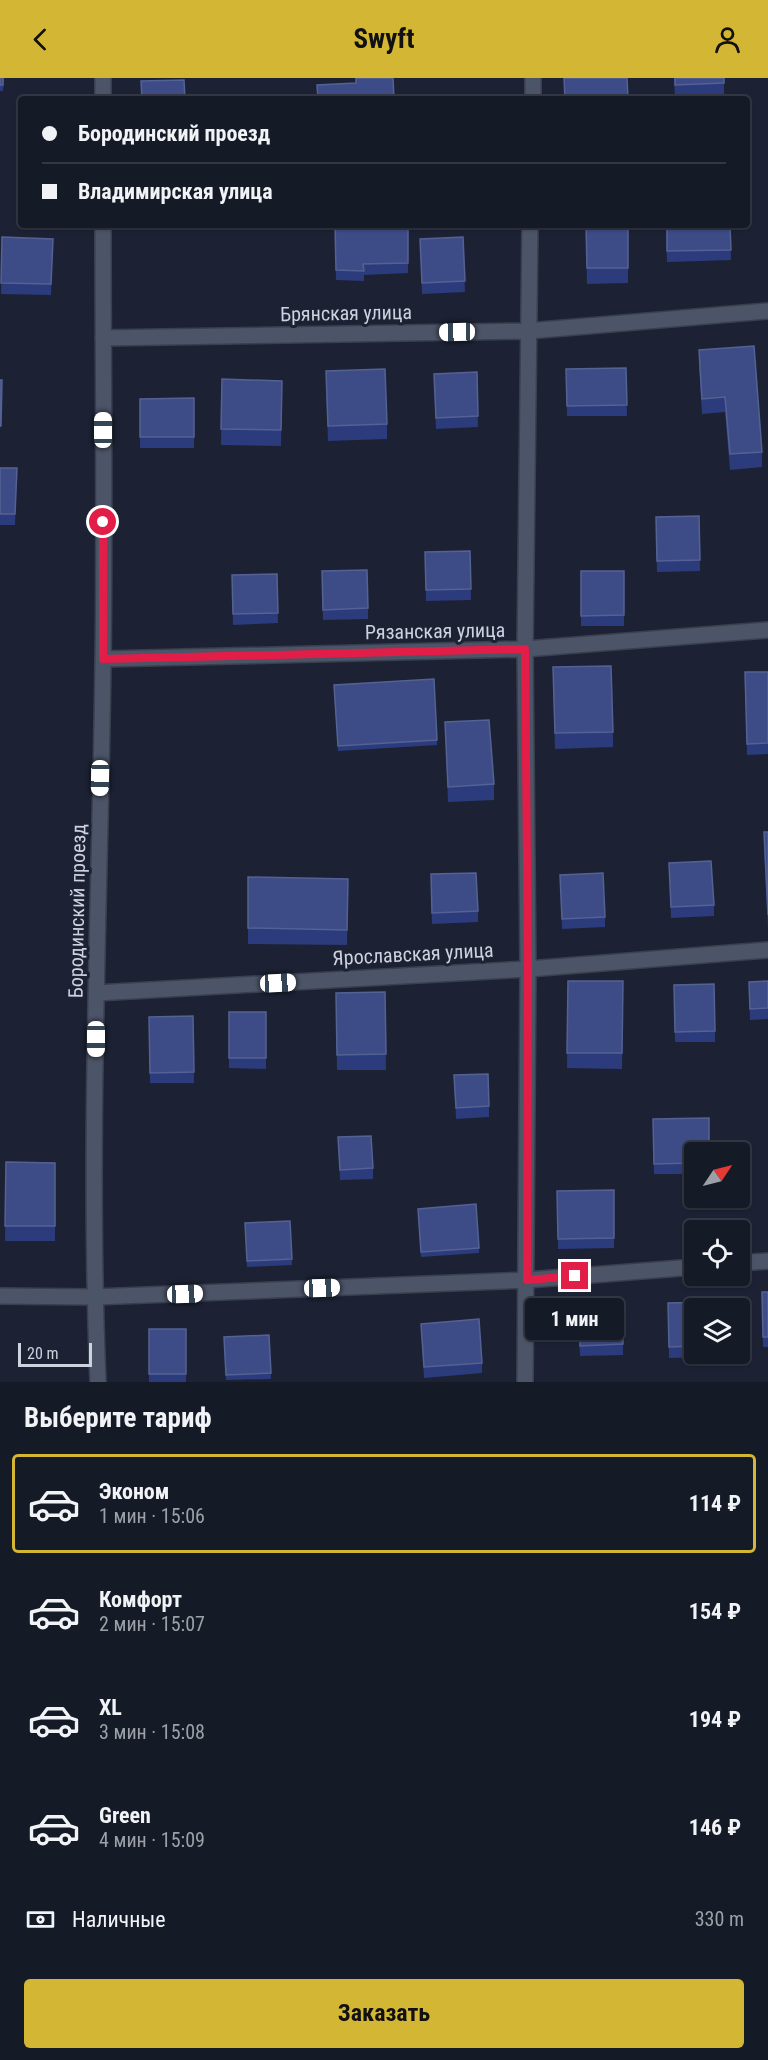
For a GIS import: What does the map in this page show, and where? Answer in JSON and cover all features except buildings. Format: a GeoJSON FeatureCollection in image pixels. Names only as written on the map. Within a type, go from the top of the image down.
{"type":"FeatureCollection","features":[{"type":"Feature","properties":{"kind":"street"},"geometry":{"type":"LineString","coordinates":[[103,78],[103,96]]}},
{"type":"Feature","properties":{"kind":"street"},"geometry":{"type":"LineString","coordinates":[[533,78],[533,96]]}},
{"type":"Feature","properties":{"kind":"street","name":"Бородинский проезд"},"geometry":{"type":"LineString","coordinates":[[98,1382],[94,1297],[96,993],[103,659],[103,228]]}},
{"type":"Feature","properties":{"kind":"street"},"geometry":{"type":"LineString","coordinates":[[525,1382],[528,969],[525,649],[530,228]]}},
{"type":"Feature","properties":{"kind":"street","name":"Брянская улица"},"geometry":{"type":"LineString","coordinates":[[103,338],[528,331],[768,311]]}},
{"type":"Feature","properties":{"kind":"street","name":"Рязанская улица"},"geometry":{"type":"LineString","coordinates":[[103,659],[525,649],[768,630]]}},
{"type":"Feature","properties":{"kind":"street","name":"Ярославская улица"},"geometry":{"type":"LineString","coordinates":[[96,993],[528,969],[768,950]]}},
{"type":"Feature","properties":{"kind":"street"},"geometry":{"type":"LineString","coordinates":[[750,1262],[768,1260]]}},
{"type":"Feature","properties":{"kind":"street"},"geometry":{"type":"LineString","coordinates":[[0,1296],[94,1297],[527,1280],[684,1268]]}},
{"type":"Feature","properties":{"kind":"route"},"geometry":{"type":"LineString","coordinates":[[103,522],[103,659],[525,649],[528,969],[527,1280],[575,1276]]}}]}
